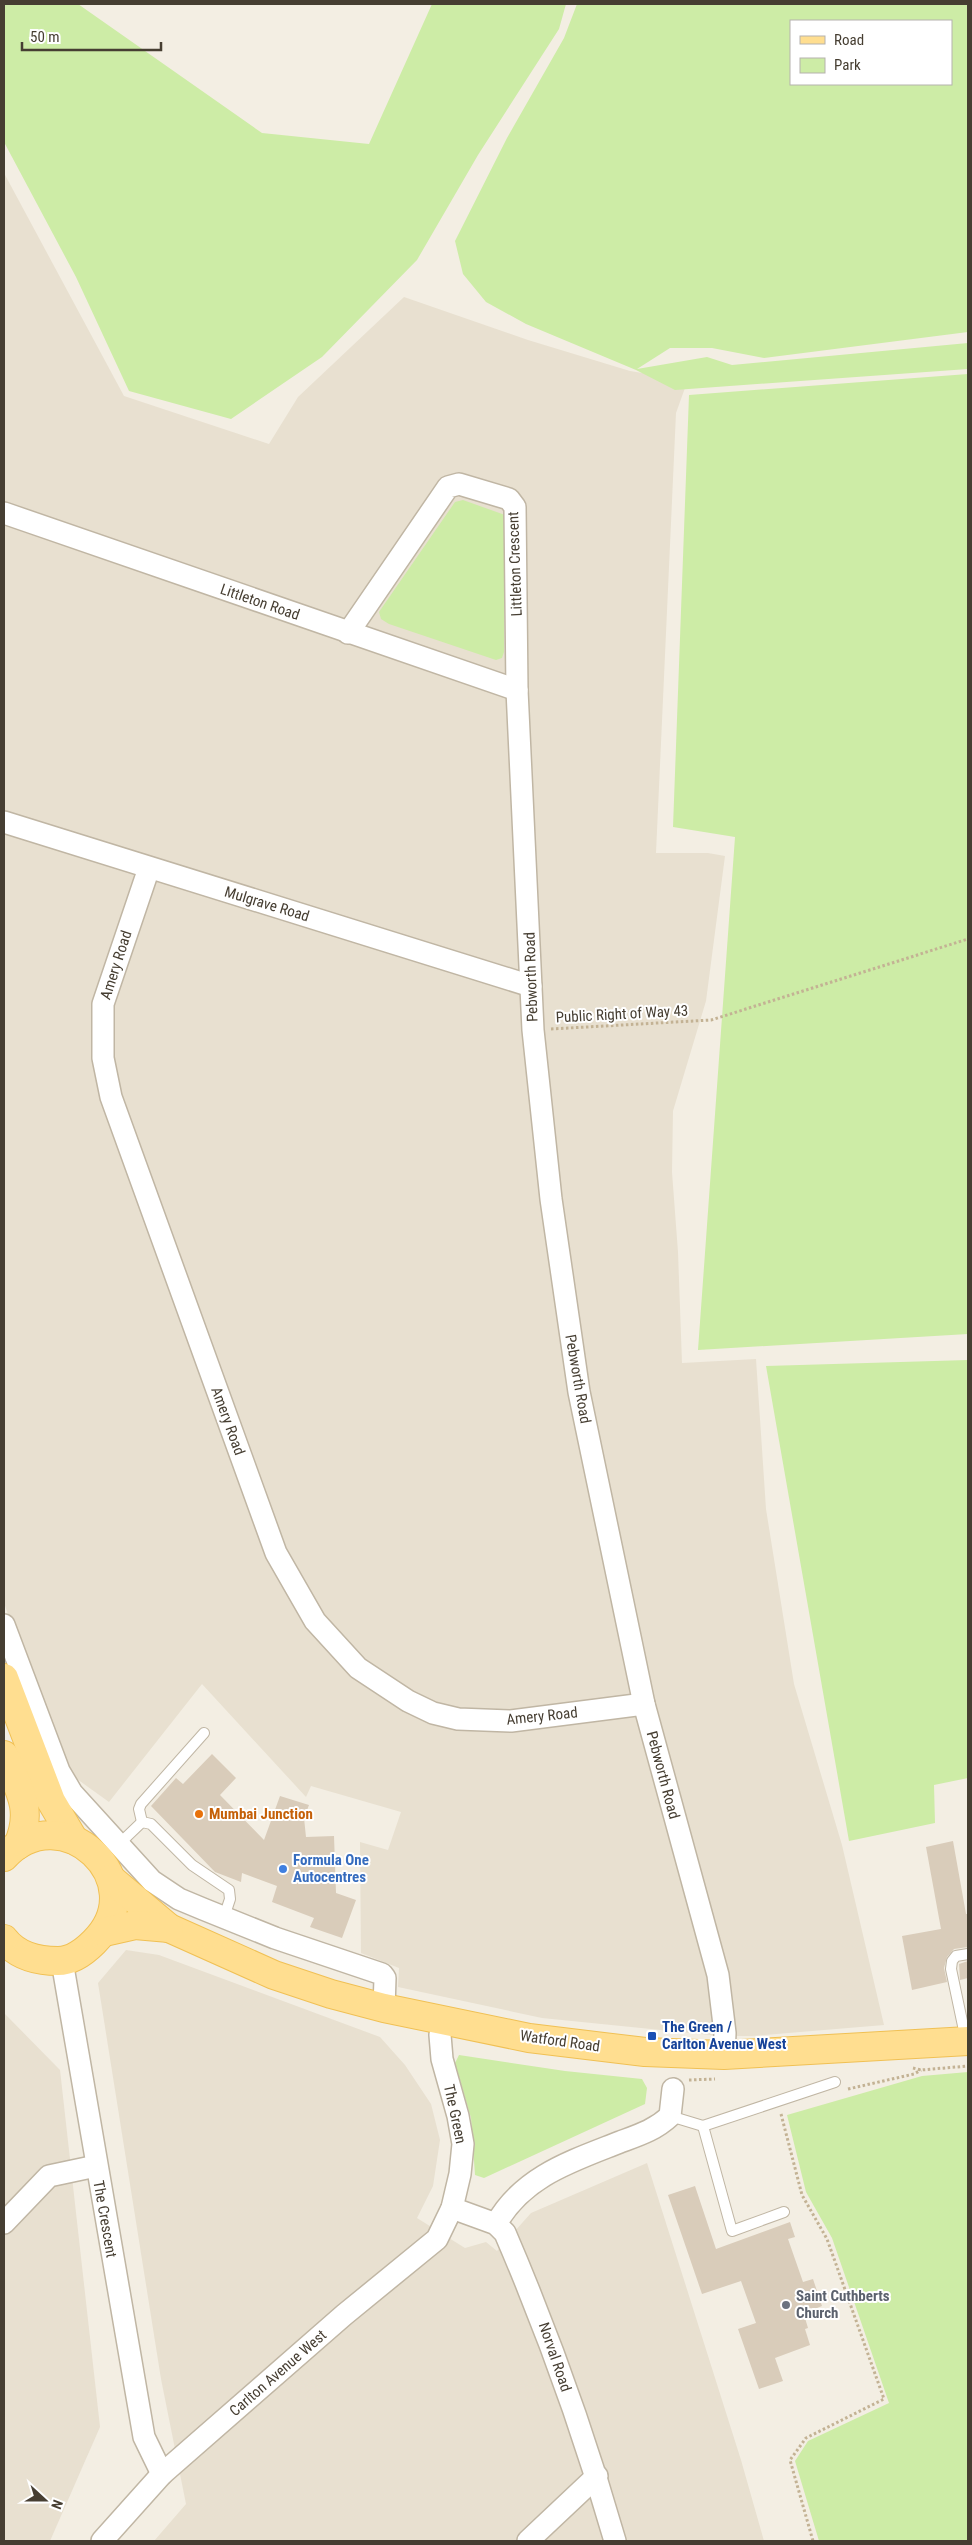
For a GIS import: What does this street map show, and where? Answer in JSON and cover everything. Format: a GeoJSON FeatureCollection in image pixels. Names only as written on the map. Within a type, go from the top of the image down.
{"type":"FeatureCollection","features":[{"type":"Feature","properties":{"kind":"main road"},"geometry":{"type":"LineString","coordinates":[[4,1678],[44,1752],[51,1801],[74,1840]]}},
{"type":"Feature","properties":{"kind":"main road"},"geometry":{"type":"LineString","coordinates":[[4,1755],[27,1811],[25,1829],[11,1851]]}},
{"type":"Feature","properties":{"kind":"main road"},"geometry":{"type":"LineString","coordinates":[[4,1939],[21,1954],[41,1960],[62,1961],[84,1952],[104,1932],[114,1904],[111,1879],[103,1862],[89,1848],[74,1840],[56,1835],[42,1836],[11,1851]]}},
{"type":"Feature","properties":{"kind":"main road","name":"Watford Road"},"geometry":{"type":"LineString","coordinates":[[111,1879],[180,1933],[274,1975],[330,1994],[443,2021],[582,2046],[724,2055],[967,2041]]}},
{"type":"Feature","properties":{"kind":"main road","name":"Watford Road"},"geometry":{"type":"LineString","coordinates":[[104,1932],[135,1926],[180,1933]]}},
{"type":"Feature","properties":{"kind":"street","name":"Littleton Crescent"},"geometry":{"type":"LineString","coordinates":[[348,633],[448,488],[460,484],[509,499],[515,507],[517,690]]}},
{"type":"Feature","properties":{"kind":"street","name":"Littleton Road"},"geometry":{"type":"LineString","coordinates":[[4,513],[517,690]]}},
{"type":"Feature","properties":{"kind":"street","name":"Pebworth Road"},"geometry":{"type":"LineString","coordinates":[[517,690],[533,1030],[551,1199],[579,1392],[644,1704],[718,1975],[725,2032],[724,2055]]}},
{"type":"Feature","properties":{"kind":"street","name":"Mulgrave Road"},"geometry":{"type":"LineString","coordinates":[[4,822],[531,986]]}},
{"type":"Feature","properties":{"kind":"street","name":"Amery Road"},"geometry":{"type":"LineString","coordinates":[[149,868],[103,1004],[103,1058],[111,1097],[276,1552],[315,1621],[358,1668],[408,1702],[433,1713],[458,1719],[511,1721],[644,1704]]}},
{"type":"Feature","properties":{"kind":"street"},"geometry":{"type":"LineString","coordinates":[[4,1625],[44,1752],[72,1793],[152,1882],[179,1899],[275,1938],[382,1974],[385,1978],[384,2008]]}},
{"type":"Feature","properties":{"kind":"street"},"geometry":{"type":"LineString","coordinates":[[180,1933],[203,1909]]}},
{"type":"Feature","properties":{"kind":"street","name":"The Crescent"},"geometry":{"type":"LineString","coordinates":[[62,1961],[144,2437],[162,2474]]}},
{"type":"Feature","properties":{"kind":"street","name":"The Green"},"geometry":{"type":"LineString","coordinates":[[443,2021],[440,2035],[442,2059],[458,2116],[463,2144],[460,2174],[452,2208]]}},
{"type":"Feature","properties":{"kind":"street"},"geometry":{"type":"LineString","coordinates":[[452,2208],[496,2224],[506,2206],[521,2191],[566,2163],[657,2128],[670,2116],[673,2089]]}},
{"type":"Feature","properties":{"kind":"street"},"geometry":{"type":"LineString","coordinates":[[8,2212],[49,2176],[96,2166]]}},
{"type":"Feature","properties":{"kind":"street","name":"Carlton Avenue West"},"geometry":{"type":"LineString","coordinates":[[102,2541],[162,2474],[344,2316],[437,2239],[452,2208]]}},
{"type":"Feature","properties":{"kind":"street","name":"Norval Road"},"geometry":{"type":"LineString","coordinates":[[496,2224],[505,2233],[537,2304],[597,2476],[615,2541]]}},
{"type":"Feature","properties":{"kind":"street"},"geometry":{"type":"LineString","coordinates":[[528,2541],[597,2476]]}},
{"type":"Feature","properties":{"kind":"lane"},"geometry":{"type":"LineString","coordinates":[[142,1822],[139,1809],[141,1804],[204,1733]]}},
{"type":"Feature","properties":{"kind":"lane"},"geometry":{"type":"LineString","coordinates":[[118,1845],[142,1822]]}},
{"type":"Feature","properties":{"kind":"lane"},"geometry":{"type":"LineString","coordinates":[[142,1822],[151,1824],[192,1865],[229,1890],[230,1899],[224,1917]]}},
{"type":"Feature","properties":{"kind":"lane"},"geometry":{"type":"LineString","coordinates":[[967,2041],[951,1969],[952,1961],[956,1956],[968,1954]]}},
{"type":"Feature","properties":{"kind":"lane"},"geometry":{"type":"LineString","coordinates":[[670,2116],[703,2126],[819,2089],[835,2082]]}},
{"type":"Feature","properties":{"kind":"lane"},"geometry":{"type":"LineString","coordinates":[[703,2126],[732,2231],[784,2212]]}},
{"type":"Feature","properties":{"kind":"path","name":"Public Right of Way 43"},"geometry":{"type":"LineString","coordinates":[[533,1030],[711,1020],[968,939]]}},
{"type":"Feature","properties":{"kind":"path"},"geometry":{"type":"LineString","coordinates":[[819,2089],[835,2093],[914,2074],[921,2070]]}},
{"type":"Feature","properties":{"kind":"path"},"geometry":{"type":"LineString","coordinates":[[778,2102],[802,2195],[827,2239],[884,2400],[806,2438],[790,2460],[813,2541]]}},
{"type":"Feature","properties":{"kind":"shaded area"},"geometry":{"type":"Polygon","coordinates":[[[4,173],[124,396],[269,444],[298,397],[404,297],[528,340],[630,371],[661,376],[690,374],[676,413],[656,853],[708,853],[725,856],[706,1001],[673,1111],[672,1172],[678,1252],[682,1363],[756,1359],[766,1509],[794,1684],[842,1845],[884,2025],[752,2036],[720,2036],[542,2018],[398,1987],[399,1968],[361,1953],[360,1842],[388,1850],[401,1812],[311,1786],[306,1797],[202,1684],[109,1802],[70,1774],[41,1706],[4,1603],[4,173]]]}},
{"type":"Feature","properties":{"kind":"shaded area"},"geometry":{"type":"Polygon","coordinates":[[[126,1950],[159,1955],[380,2037],[405,2065],[431,2104],[440,2140],[433,2186],[417,2218],[465,2248],[486,2242],[497,2251],[531,2213],[647,2163],[741,2460],[764,2541],[154,2541],[186,2504],[161,2379],[98,1983],[126,1950]]]}},
{"type":"Feature","properties":{"kind":"shaded area"},"geometry":{"type":"Polygon","coordinates":[[[4,2013],[60,2070],[100,2427],[50,2541],[4,2541],[4,2013]]]}},
{"type":"Feature","properties":{"kind":"green space"},"geometry":{"type":"Polygon","coordinates":[[[4,4],[78,4],[262,133],[369,144],[432,4],[566,4],[559,29],[478,155],[417,260],[322,357],[231,419],[129,391],[76,277],[4,142],[4,4]]]}},
{"type":"Feature","properties":{"kind":"green space"},"geometry":{"type":"Polygon","coordinates":[[[577,4],[968,4],[968,332],[764,358],[712,348],[670,348],[637,369],[707,357],[732,365],[968,343],[968,369],[675,390],[636,370],[526,324],[486,302],[463,274],[455,241],[507,138],[564,38],[577,4]]]}},
{"type":"Feature","properties":{"kind":"green space"},"geometry":{"type":"Polygon","coordinates":[[[968,374],[968,1334],[698,1350],[735,837],[673,827],[689,395],[968,374]]]}},
{"type":"Feature","properties":{"kind":"green space"},"geometry":{"type":"Polygon","coordinates":[[[463,500],[505,515],[504,652],[502,658],[496,660],[389,624],[381,619],[379,612],[455,502],[463,500]]]}},
{"type":"Feature","properties":{"kind":"green space"},"geometry":{"type":"Polygon","coordinates":[[[968,1360],[968,1778],[934,1785],[935,1823],[849,1841],[766,1366],[968,1360]]]}},
{"type":"Feature","properties":{"kind":"green space"},"geometry":{"type":"Polygon","coordinates":[[[459,2055],[565,2071],[642,2079],[647,2088],[645,2104],[484,2178],[475,2175],[471,2118],[455,2063],[459,2055]]]}},
{"type":"Feature","properties":{"kind":"green space"},"geometry":{"type":"Polygon","coordinates":[[[968,2072],[968,2541],[819,2541],[795,2461],[808,2441],[889,2403],[832,2238],[806,2192],[787,2115],[922,2076],[968,2072]]]}},
{"type":"Feature","properties":{"kind":"building"},"geometry":{"type":"Polygon","coordinates":[[[212,1754],[236,1778],[220,1795],[264,1840],[280,1796],[309,1805],[304,1818],[306,1837],[334,1836],[336,1893],[356,1900],[342,1938],[310,1927],[314,1918],[272,1902],[277,1886],[242,1873],[241,1882],[215,1872],[151,1806],[176,1778],[183,1784],[212,1754]]]}},
{"type":"Feature","properties":{"kind":"building"},"geometry":{"type":"Polygon","coordinates":[[[953,1841],[966,1914],[968,1914],[968,1947],[954,1949],[947,1957],[944,1968],[947,1982],[912,1990],[902,1936],[941,1929],[926,1847],[953,1841]]]}},
{"type":"Feature","properties":{"kind":"building"},"geometry":{"type":"Polygon","coordinates":[[[968,1961],[968,1978],[960,1980],[959,1964],[968,1961]]]}},
{"type":"Feature","properties":{"kind":"building","name":"Saint Cuthberts Church"},"geometry":{"type":"Polygon","coordinates":[[[695,2186],[716,2249],[790,2222],[795,2237],[788,2239],[803,2282],[813,2279],[822,2306],[812,2310],[814,2314],[805,2318],[808,2328],[805,2329],[810,2345],[775,2358],[783,2381],[759,2389],[738,2329],[756,2323],[741,2281],[702,2294],[668,2195],[695,2186]]]}},
{"type":"Feature","properties":{"kind":"place","name":"Mumbai Junction"},"geometry":{"type":"Point","coordinates":[199,1814]}},
{"type":"Feature","properties":{"kind":"place","name":"Formula One Autocentres"},"geometry":{"type":"Point","coordinates":[283,1869]}},
{"type":"Feature","properties":{"kind":"place","name":"The Green / Carlton Avenue West"},"geometry":{"type":"Point","coordinates":[652,2036]}},
{"type":"Feature","properties":{"kind":"place","name":"Saint Cuthberts Church"},"geometry":{"type":"Point","coordinates":[786,2305]}}]}
